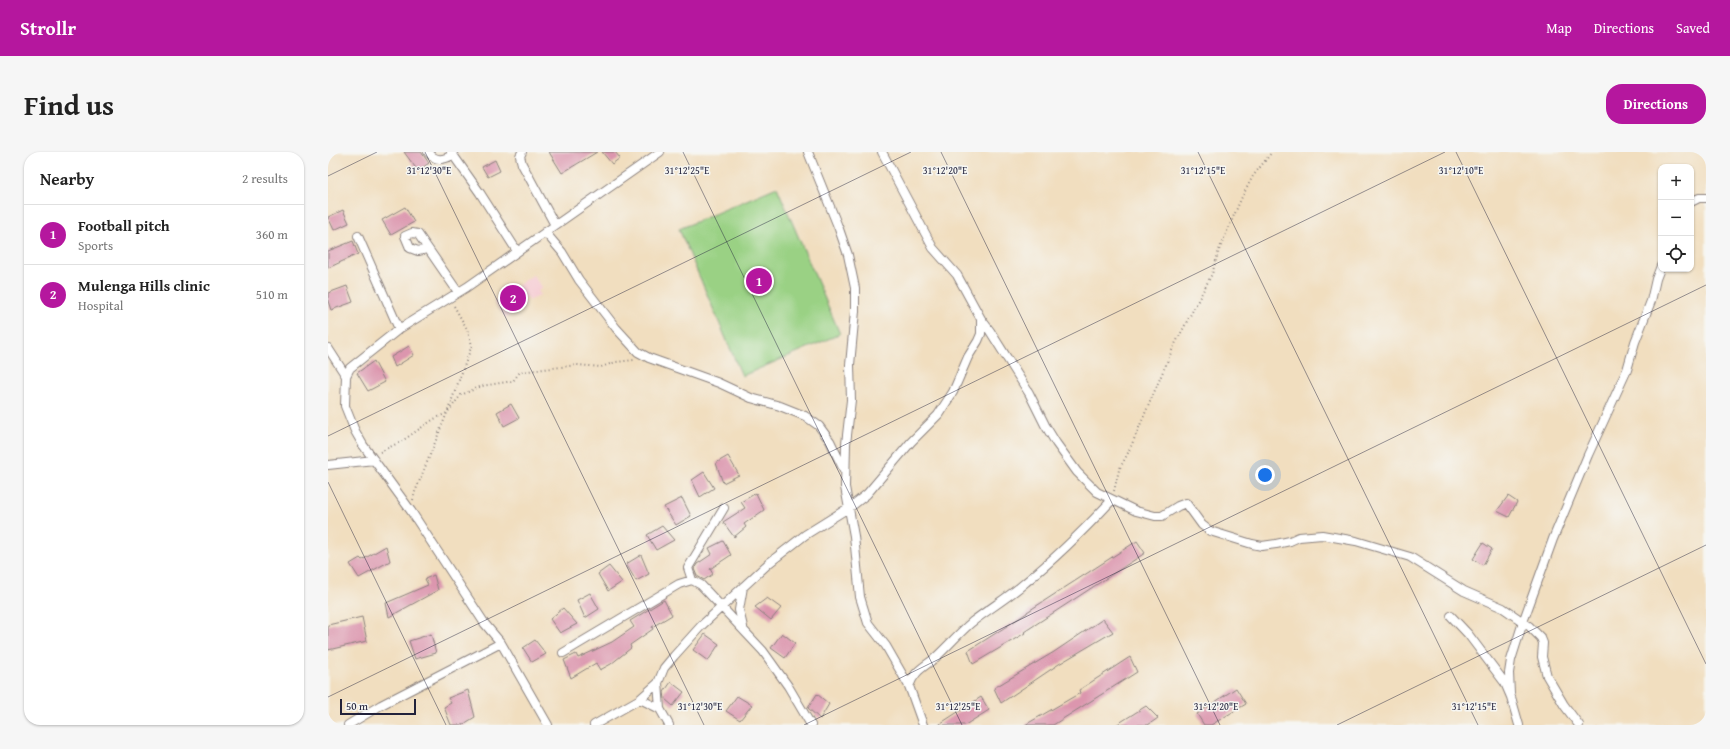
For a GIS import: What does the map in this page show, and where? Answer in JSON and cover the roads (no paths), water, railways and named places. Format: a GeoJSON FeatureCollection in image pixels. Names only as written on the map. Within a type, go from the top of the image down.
{"type":"FeatureCollection","features":[{"type":"Feature","properties":{"kind":"street"},"geometry":{"type":"LineString","coordinates":[[428,152],[434,158],[443,160],[452,153],[480,193],[517,251]]}},
{"type":"Feature","properties":{"kind":"street"},"geometry":{"type":"LineString","coordinates":[[522,152],[520,156],[522,164],[555,225]]}},
{"type":"Feature","properties":{"kind":"street"},"geometry":{"type":"LineString","coordinates":[[548,725],[501,643],[485,624],[411,511],[355,431],[345,406],[346,376],[350,368],[399,330],[458,292],[660,152]]}},
{"type":"Feature","properties":{"kind":"street"},"geometry":{"type":"LineString","coordinates":[[808,152],[848,255],[854,288],[855,311],[850,365],[850,423],[845,471],[845,487],[854,536],[860,597],[868,623],[886,646],[909,686],[923,725]]}},
{"type":"Feature","properties":{"kind":"street"},"geometry":{"type":"LineString","coordinates":[[882,152],[933,248],[957,275],[980,319],[990,331],[1029,393],[1056,443],[1077,472],[1097,492],[1136,511],[1155,516],[1162,516],[1186,503],[1202,525],[1210,531],[1257,545],[1276,544],[1312,535],[1339,537],[1375,546],[1410,558],[1459,588],[1503,608],[1535,631],[1543,643],[1542,657],[1547,676],[1578,725]]}},
{"type":"Feature","properties":{"kind":"street"},"geometry":{"type":"LineString","coordinates":[[1694,200],[1699,198],[1706,198]]}},
{"type":"Feature","properties":{"kind":"street"},"geometry":{"type":"LineString","coordinates":[[545,232],[562,252],[579,280],[616,328],[638,352],[649,358],[719,383],[751,398],[780,406],[805,416],[819,426],[830,441],[845,471]]}},
{"type":"Feature","properties":{"kind":"street"},"geometry":{"type":"LineString","coordinates":[[358,236],[399,330]]}},
{"type":"Feature","properties":{"kind":"street"},"geometry":{"type":"LineString","coordinates":[[427,249],[458,292]]}},
{"type":"Feature","properties":{"kind":"street"},"geometry":{"type":"LineString","coordinates":[[1510,694],[1509,673],[1511,660],[1523,622],[1555,532],[1627,370],[1634,342],[1651,302],[1659,272]]}},
{"type":"Feature","properties":{"kind":"street"},"geometry":{"type":"LineString","coordinates":[[669,725],[660,709],[658,683],[664,668],[701,626],[743,586],[782,552],[866,494],[944,406],[957,384],[968,357],[981,334],[980,319]]}},
{"type":"Feature","properties":{"kind":"street"},"geometry":{"type":"LineString","coordinates":[[328,348],[346,376]]}},
{"type":"Feature","properties":{"kind":"street"},"geometry":{"type":"LineString","coordinates":[[328,465],[374,460]]}},
{"type":"Feature","properties":{"kind":"street"},"geometry":{"type":"LineString","coordinates":[[909,686],[913,676],[920,669],[935,658],[972,622],[1008,597],[1027,581],[1089,525],[1112,500]]}},
{"type":"Feature","properties":{"kind":"street"},"geometry":{"type":"LineString","coordinates":[[724,508],[688,568],[692,580],[701,585],[744,628],[763,651],[788,686],[811,725]]}},
{"type":"Feature","properties":{"kind":"street"},"geometry":{"type":"LineString","coordinates":[[563,654],[679,584],[692,580]]}},
{"type":"Feature","properties":{"kind":"street"},"geometry":{"type":"LineString","coordinates":[[743,586],[739,610],[744,628]]}},
{"type":"Feature","properties":{"kind":"street"},"geometry":{"type":"LineString","coordinates":[[1451,616],[1468,634],[1499,674],[1510,694],[1519,725]]}},
{"type":"Feature","properties":{"kind":"street"},"geometry":{"type":"LineString","coordinates":[[348,725],[381,704],[501,643]]}},
{"type":"Feature","properties":{"kind":"street"},"geometry":{"type":"LineString","coordinates":[[594,725],[640,699],[658,683]]}},
{"type":"Feature","properties":{"kind":"street"},"geometry":{"type":"LineString","coordinates":[[640,699],[660,709]]}},
{"type":"Feature","properties":{"kind":"place","name":"Football pitch"},"geometry":{"type":"Point","coordinates":[759,281]}},
{"type":"Feature","properties":{"kind":"place","name":"Mulenga Hills clinic"},"geometry":{"type":"Point","coordinates":[513,298]}}]}
